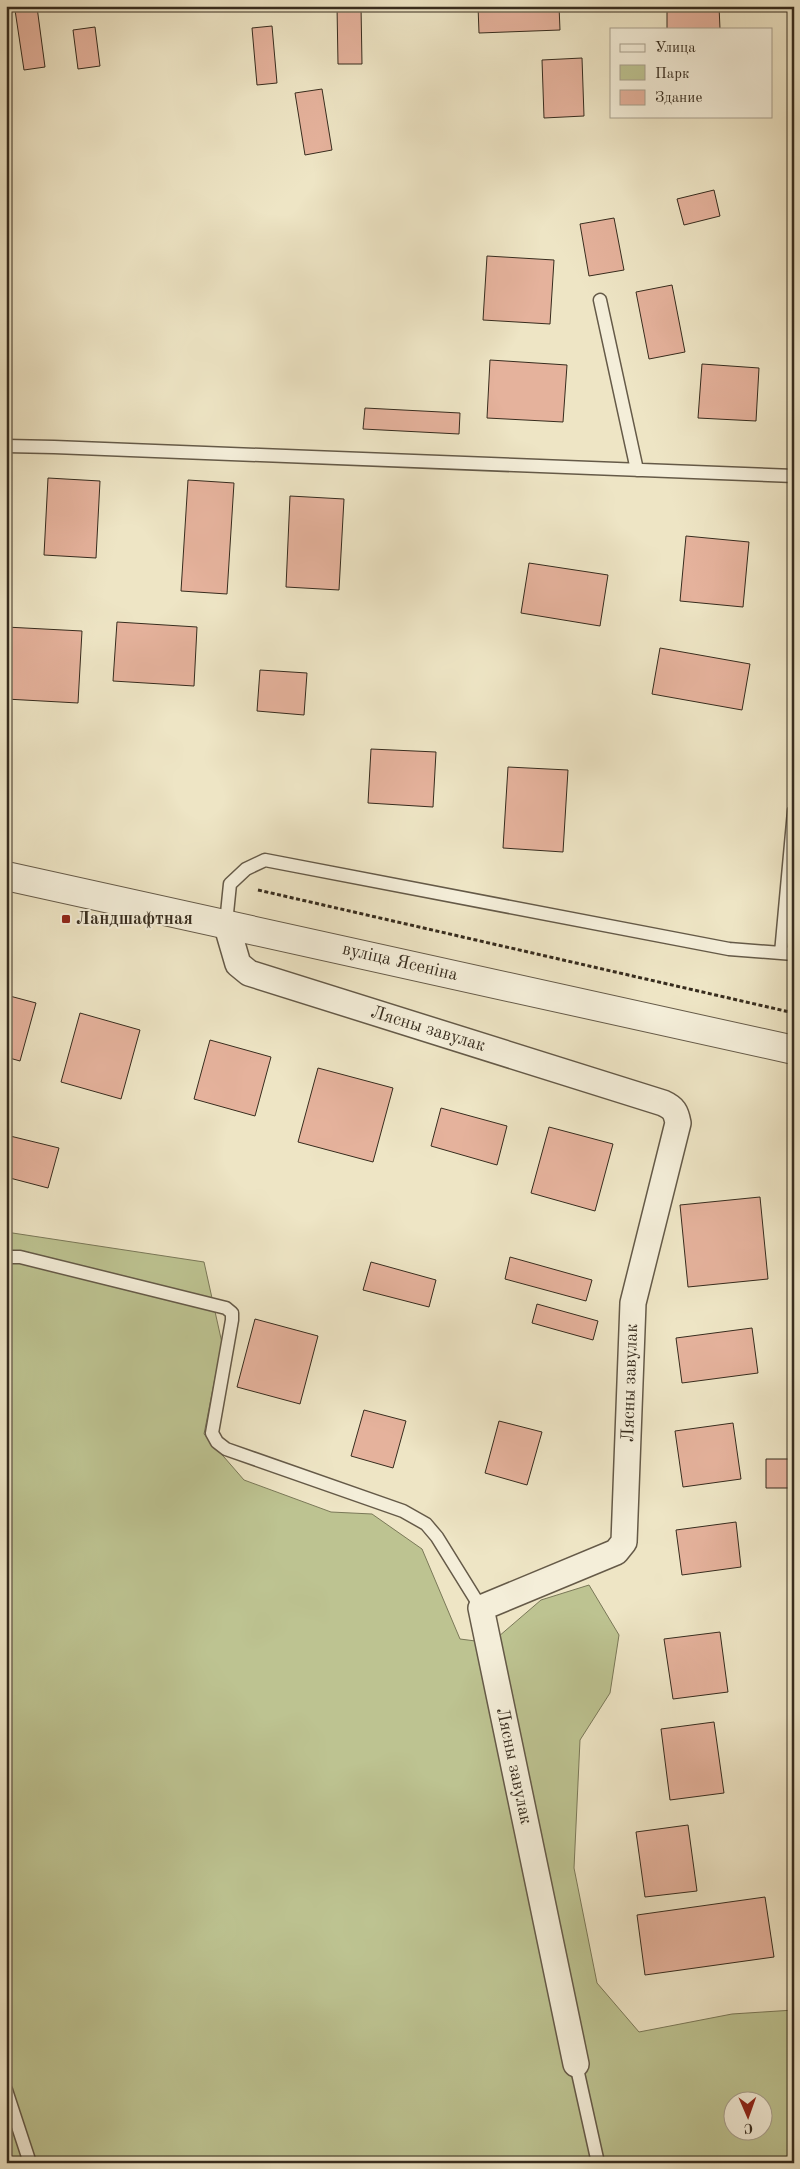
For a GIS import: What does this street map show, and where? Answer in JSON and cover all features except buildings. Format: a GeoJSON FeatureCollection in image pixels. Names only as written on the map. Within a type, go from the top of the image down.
{"type":"FeatureCollection","features":[{"type":"Feature","properties":{"kind":"street","name":"вуліца Ясеніна"},"geometry":{"type":"LineString","coordinates":[[6,876],[794,1050]]}},
{"type":"Feature","properties":{"kind":"street","name":"Лясны завулак"},"geometry":{"type":"LineString","coordinates":[[226,924],[238,964],[249,973],[664,1104],[672,1107],[676,1113],[678,1123],[633,1303],[624,1542],[616,1552],[481,1608],[576,2064]]}},
{"type":"Feature","properties":{"kind":"lane"},"geometry":{"type":"LineString","coordinates":[[600,300],[637,470]]}},
{"type":"Feature","properties":{"kind":"lane"},"geometry":{"type":"LineString","coordinates":[[6,446],[794,476]]}},
{"type":"Feature","properties":{"kind":"lane"},"geometry":{"type":"LineString","coordinates":[[226,924],[230,884],[246,869],[265,860],[729,949],[787,954],[794,811]]}},
{"type":"Feature","properties":{"kind":"lane"},"geometry":{"type":"LineString","coordinates":[[6,1256],[20,1257],[226,1308],[232,1313],[232,1320],[212,1433],[217,1442],[226,1449],[403,1511],[426,1524],[437,1537],[481,1608]]}},
{"type":"Feature","properties":{"kind":"lane"},"geometry":{"type":"LineString","coordinates":[[576,2064],[598,2163]]}},
{"type":"Feature","properties":{"kind":"lane"},"geometry":{"type":"LineString","coordinates":[[6,2090],[30,2163]]}},
{"type":"Feature","properties":{"kind":"path"},"geometry":{"type":"LineString","coordinates":[[230,884],[794,1013]]}},
{"type":"Feature","properties":{"kind":"green space"},"geometry":{"type":"Polygon","coordinates":[[[6,1232],[204,1262],[222,1343],[204,1434],[244,1480],[331,1512],[372,1514],[422,1549],[460,1639],[491,1643],[541,1600],[589,1585],[619,1635],[610,1693],[580,1740],[574,1868],[597,1983],[639,2032],[732,2014],[794,2010],[794,2163],[6,2163],[6,1232]]]}},
{"type":"Feature","properties":{"kind":"place","name":"Ландшафтная"},"geometry":{"type":"Point","coordinates":[66,919]}}]}
